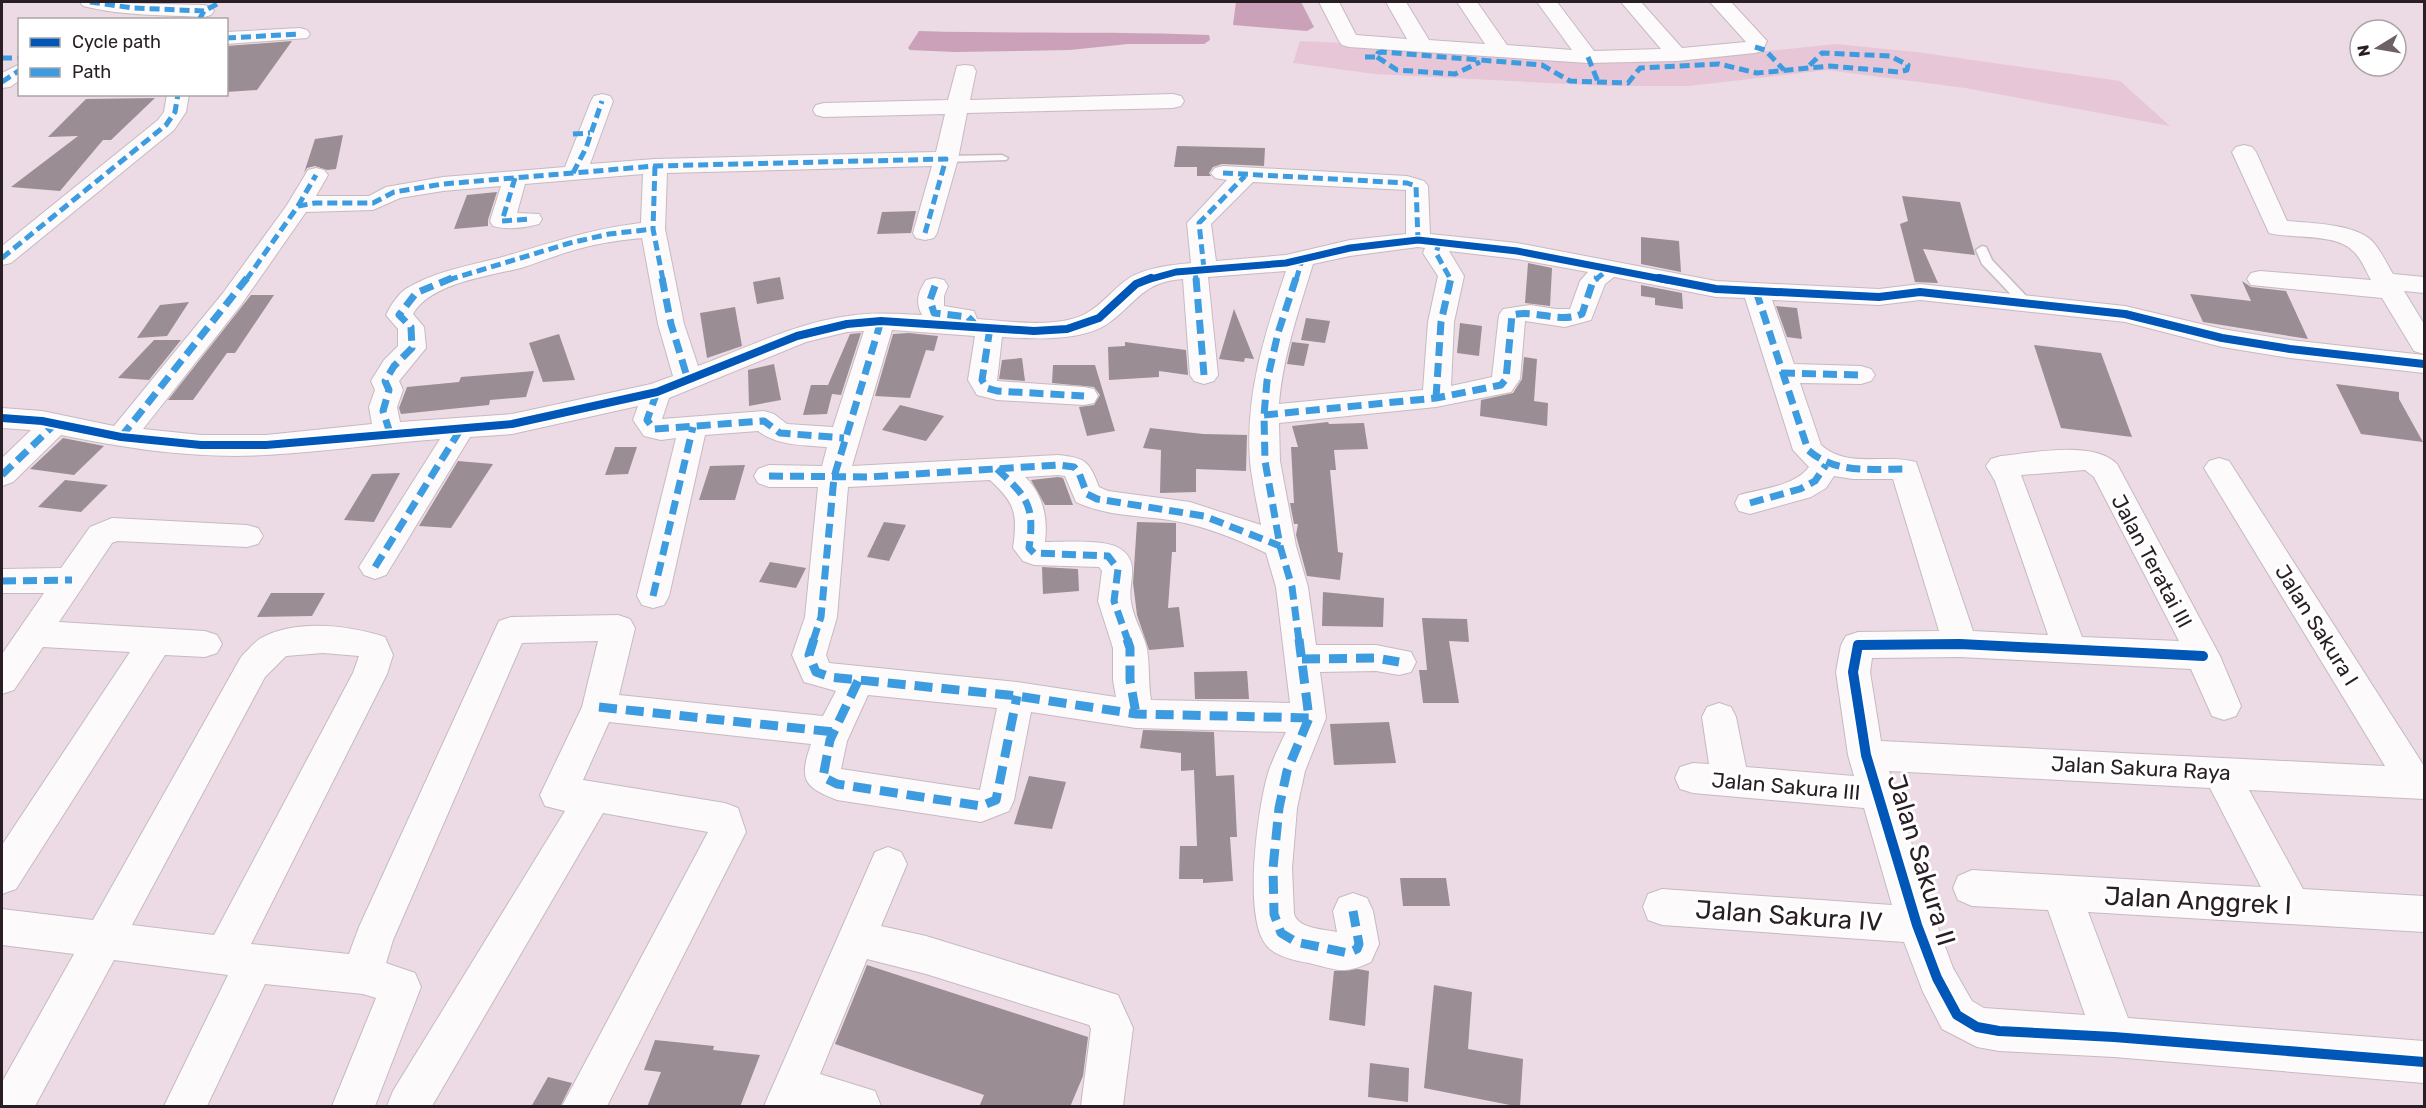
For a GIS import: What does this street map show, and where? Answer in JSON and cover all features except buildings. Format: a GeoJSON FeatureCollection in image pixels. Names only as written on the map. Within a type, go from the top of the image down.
{"type":"FeatureCollection","features":[{"type":"Feature","properties":{"kind":"street"},"geometry":{"type":"LineString","coordinates":[[90,2],[134,8],[208,11]]}},
{"type":"Feature","properties":{"kind":"street"},"geometry":{"type":"LineString","coordinates":[[1329,2],[1349,41],[1588,57],[1677,55],[1755,47],[1756,41],[1720,2]]}},
{"type":"Feature","properties":{"kind":"street"},"geometry":{"type":"LineString","coordinates":[[1396,2],[1422,46]]}},
{"type":"Feature","properties":{"kind":"street"},"geometry":{"type":"LineString","coordinates":[[1467,2],[1500,51]]}},
{"type":"Feature","properties":{"kind":"street"},"geometry":{"type":"LineString","coordinates":[[1547,2],[1588,57]]}},
{"type":"Feature","properties":{"kind":"street"},"geometry":{"type":"LineString","coordinates":[[1631,2],[1677,55]]}},
{"type":"Feature","properties":{"kind":"street"},"geometry":{"type":"LineString","coordinates":[[228,38],[300,34]]}},
{"type":"Feature","properties":{"kind":"street"},"geometry":{"type":"LineString","coordinates":[[2,58],[18,58]]}},
{"type":"Feature","properties":{"kind":"street"},"geometry":{"type":"LineString","coordinates":[[2,82],[18,71]]}},
{"type":"Feature","properties":{"kind":"street"},"geometry":{"type":"LineString","coordinates":[[925,233],[946,159],[965,71]]}},
{"type":"Feature","properties":{"kind":"street"},"geometry":{"type":"LineString","coordinates":[[2,258],[166,125],[175,112],[178,96]]}},
{"type":"Feature","properties":{"kind":"street"},"geometry":{"type":"LineString","coordinates":[[824,110],[1173,100]]}},
{"type":"Feature","properties":{"kind":"street"},"geometry":{"type":"LineString","coordinates":[[573,173],[586,153],[582,134],[602,101]]}},
{"type":"Feature","properties":{"kind":"street"},"geometry":{"type":"LineString","coordinates":[[2244,152],[2278,228],[2342,236],[2355,240],[2363,246],[2424,345]]}},
{"type":"Feature","properties":{"kind":"street"},"geometry":{"type":"LineString","coordinates":[[298,206],[373,203],[402,190],[655,166],[946,159]]}},
{"type":"Feature","properties":{"kind":"street"},"geometry":{"type":"LineString","coordinates":[[655,166],[653,229],[671,324],[688,380]]}},
{"type":"Feature","properties":{"kind":"street"},"geometry":{"type":"LineString","coordinates":[[121,437],[232,299],[298,206],[316,175]]}},
{"type":"Feature","properties":{"kind":"street"},"geometry":{"type":"LineString","coordinates":[[1204,375],[1199,223],[1234,175],[1407,183],[1416,186],[1429,241],[1451,276],[1441,322],[1437,398]]}},
{"type":"Feature","properties":{"kind":"street"},"geometry":{"type":"LineString","coordinates":[[515,178],[502,221],[530,219]]}},
{"type":"Feature","properties":{"kind":"street"},"geometry":{"type":"LineString","coordinates":[[390,433],[382,414],[382,404],[389,390],[385,381],[394,366],[412,348],[411,327],[399,315],[416,293],[462,274],[513,262],[570,243],[609,234],[653,229]]}},
{"type":"Feature","properties":{"kind":"street"},"geometry":{"type":"LineString","coordinates":[[2,418],[56,424],[121,437],[201,445],[266,445],[512,424],[657,392],[797,336],[847,324],[881,321],[981,328],[1067,329],[1099,318],[1136,284],[1176,272],[1302,260],[1350,248],[1429,241],[1517,251],[1610,268],[1689,286],[1879,297],[1920,292],[2125,314],[2197,333],[2290,349],[2424,364]]}},
{"type":"Feature","properties":{"kind":"street"},"geometry":{"type":"LineString","coordinates":[[1302,260],[1278,333],[1267,381],[1264,415],[1265,461],[1280,546],[1292,587],[1309,718],[1287,771],[1279,808],[1273,868],[1274,914],[1281,933],[1296,942],[1348,953],[1357,949],[1359,944],[1353,911]]}},
{"type":"Feature","properties":{"kind":"street"},"geometry":{"type":"LineString","coordinates":[[1264,415],[1437,398],[1501,385],[1506,379],[1512,315],[1525,312],[1556,318],[1577,317],[1582,314],[1593,281],[1610,268]]}},
{"type":"Feature","properties":{"kind":"street"},"geometry":{"type":"LineString","coordinates":[[2260,279],[2386,286],[2424,285]]}},
{"type":"Feature","properties":{"kind":"street"},"geometry":{"type":"LineString","coordinates":[[935,286],[931,293],[930,306],[934,313],[968,317],[981,328]]}},
{"type":"Feature","properties":{"kind":"street"},"geometry":{"type":"LineString","coordinates":[[1756,291],[1808,450],[1826,465],[1837,468],[1905,469],[1960,645],[2203,656]]}},
{"type":"Feature","properties":{"kind":"street"},"geometry":{"type":"LineString","coordinates":[[881,321],[834,477],[821,617],[809,655],[816,672],[830,678],[1017,696],[1136,714],[1309,718]]}},
{"type":"Feature","properties":{"kind":"street"},"geometry":{"type":"LineString","coordinates":[[981,328],[982,380],[987,388],[997,391],[1084,396]]}},
{"type":"Feature","properties":{"kind":"street"},"geometry":{"type":"LineString","coordinates":[[1781,373],[1861,375]]}},
{"type":"Feature","properties":{"kind":"street"},"geometry":{"type":"LineString","coordinates":[[657,392],[647,420],[650,425],[661,430],[764,421],[780,433],[844,438]]}},
{"type":"Feature","properties":{"kind":"street"},"geometry":{"type":"LineString","coordinates":[[2,475],[56,424]]}},
{"type":"Feature","properties":{"kind":"street"},"geometry":{"type":"LineString","coordinates":[[375,567],[462,427]]}},
{"type":"Feature","properties":{"kind":"street"},"geometry":{"type":"LineString","coordinates":[[653,596],[693,427]]}},
{"type":"Feature","properties":{"kind":"street","name":"Jalan Teratai III"},"geometry":{"type":"LineString","coordinates":[[2070,649],[2010,481],[2001,466],[2085,460],[2099,464],[2106,471],[2203,656],[2224,706]]}},
{"type":"Feature","properties":{"kind":"street"},"geometry":{"type":"LineString","coordinates":[[769,476],[834,477],[1058,465],[1074,467],[1079,473],[1087,494],[1098,501],[1173,509],[1212,517],[1280,546]]}},
{"type":"Feature","properties":{"kind":"street"},"geometry":{"type":"LineString","coordinates":[[1750,503],[1800,489],[1815,481],[1826,465]]}},
{"type":"Feature","properties":{"kind":"street","name":"Jalan Sakura I"},"geometry":{"type":"LineString","coordinates":[[2219,468],[2420,782]]}},
{"type":"Feature","properties":{"kind":"street"},"geometry":{"type":"LineString","coordinates":[[997,470],[1024,494],[1032,525],[1029,548],[1034,553],[1108,556],[1118,569],[1114,601],[1130,648],[1131,680],[1136,714]]}},
{"type":"Feature","properties":{"kind":"street"},"geometry":{"type":"LineString","coordinates":[[2,680],[101,536],[112,529],[247,536]]}},
{"type":"Feature","properties":{"kind":"street"},"geometry":{"type":"LineString","coordinates":[[2,581],[72,580]]}},
{"type":"Feature","properties":{"kind":"street"},"geometry":{"type":"LineString","coordinates":[[363,975],[373,940],[511,630],[618,627],[599,706],[558,795],[594,796],[725,819],[727,832],[584,1107]]}},
{"type":"Feature","properties":{"kind":"street"},"geometry":{"type":"LineString","coordinates":[[33,633],[205,644]]}},
{"type":"Feature","properties":{"kind":"street"},"geometry":{"type":"LineString","coordinates":[[12,1107],[253,667],[265,653],[276,646],[292,643],[360,641],[372,646],[376,655],[370,674],[239,959],[185,1107]]}},
{"type":"Feature","properties":{"kind":"street"},"geometry":{"type":"LineString","coordinates":[[2,878],[155,642]]}},
{"type":"Feature","properties":{"kind":"street","name":"Jalan Sakura II"},"geometry":{"type":"LineString","coordinates":[[1960,645],[1878,643],[1858,645],[1853,672],[1866,755],[1917,925],[1937,978],[1957,1015],[1977,1027],[1999,1031],[2114,1036],[2424,1062]]}},
{"type":"Feature","properties":{"kind":"street"},"geometry":{"type":"LineString","coordinates":[[1302,659],[1376,658],[1399,662]]}},
{"type":"Feature","properties":{"kind":"street"},"geometry":{"type":"LineString","coordinates":[[858,681],[834,732],[823,762],[823,777],[837,784],[981,806],[996,800],[1017,696]]}},
{"type":"Feature","properties":{"kind":"street"},"geometry":{"type":"LineString","coordinates":[[599,706],[834,732]]}},
{"type":"Feature","properties":{"kind":"street"},"geometry":{"type":"LineString","coordinates":[[1719,717],[1730,779]]}},
{"type":"Feature","properties":{"kind":"street","name":"Jalan Sakura Raya"},"geometry":{"type":"LineString","coordinates":[[1866,755],[2420,782]]}},
{"type":"Feature","properties":{"kind":"street"},"geometry":{"type":"LineString","coordinates":[[2220,771],[2291,905]]}},
{"type":"Feature","properties":{"kind":"street","name":"Jalan Sakura III"},"geometry":{"type":"LineString","coordinates":[[1693,778],[1730,779],[1879,794]]}},
{"type":"Feature","properties":{"kind":"street"},"geometry":{"type":"LineString","coordinates":[[408,1107],[594,796]]}},
{"type":"Feature","properties":{"kind":"street"},"geometry":{"type":"LineString","coordinates":[[860,1107],[789,1097],[888,864]]}},
{"type":"Feature","properties":{"kind":"street","name":"Jalan Anggrek I"},"geometry":{"type":"LineString","coordinates":[[1972,888],[2424,914]]}},
{"type":"Feature","properties":{"kind":"street"},"geometry":{"type":"LineString","coordinates":[[2062,894],[2114,1036]]}},
{"type":"Feature","properties":{"kind":"street","name":"Jalan Sakura IV"},"geometry":{"type":"LineString","coordinates":[[1662,907],[1917,925]]}},
{"type":"Feature","properties":{"kind":"street"},"geometry":{"type":"LineString","coordinates":[[2,927],[104,938],[363,975],[401,987],[354,1107]]}},
{"type":"Feature","properties":{"kind":"street"},"geometry":{"type":"LineString","coordinates":[[856,938],[926,955],[1103,1009],[1112,1028],[1102,1106]]}},
{"type":"Feature","properties":{"kind":"lane"},"geometry":{"type":"LineString","coordinates":[[946,159],[1002,158]]}},
{"type":"Feature","properties":{"kind":"lane"},"geometry":{"type":"LineString","coordinates":[[1982,250],[1986,261],[2028,305]]}},
{"type":"Feature","properties":{"kind":"shaded area"},"geometry":{"type":"Polygon","coordinates":[[[1236,2],[1301,2],[1314,27],[1307,31],[1233,25],[1236,2]]]}},
{"type":"Feature","properties":{"kind":"shaded area"},"geometry":{"type":"Polygon","coordinates":[[[919,31],[1209,35],[1210,40],[1204,44],[1128,44],[1070,50],[955,52],[910,50],[908,48],[919,31]]]}},
{"type":"Feature","properties":{"kind":"shaded area"},"geometry":{"type":"Polygon","coordinates":[[[1300,41],[1690,59],[1836,44],[1916,52],[2120,81],[2170,126],[1965,88],[1827,70],[1689,86],[1609,86],[1375,74],[1293,63],[1300,41]]]}},
{"type":"Feature","properties":{"kind":"marked path"},"geometry":{"type":"LineString","coordinates":[[90,2],[133,8],[204,11]]}},
{"type":"Feature","properties":{"kind":"marked path"},"geometry":{"type":"LineString","coordinates":[[200,18],[204,11],[221,2]]}},
{"type":"Feature","properties":{"kind":"marked path"},"geometry":{"type":"LineString","coordinates":[[228,38],[300,34]]}},
{"type":"Feature","properties":{"kind":"marked path"},"geometry":{"type":"LineString","coordinates":[[1755,47],[1765,50],[1784,70]]}},
{"type":"Feature","properties":{"kind":"marked path"},"geometry":{"type":"LineString","coordinates":[[1365,57],[1377,57],[1378,53],[1382,52],[1542,65],[1570,81],[1628,83],[1640,68],[1719,64],[1757,73],[1830,66],[1899,72],[1907,70],[1908,65],[1890,56],[1822,53],[1807,68]]}},
{"type":"Feature","properties":{"kind":"marked path"},"geometry":{"type":"LineString","coordinates":[[1377,57],[1397,70],[1455,74],[1480,62]]}},
{"type":"Feature","properties":{"kind":"marked path"},"geometry":{"type":"LineString","coordinates":[[1588,57],[1598,82]]}},
{"type":"Feature","properties":{"kind":"marked path"},"geometry":{"type":"LineString","coordinates":[[2,58],[18,58]]}},
{"type":"Feature","properties":{"kind":"marked path"},"geometry":{"type":"LineString","coordinates":[[2,82],[18,71]]}},
{"type":"Feature","properties":{"kind":"marked path"},"geometry":{"type":"LineString","coordinates":[[2,258],[166,125],[175,112],[178,96]]}},
{"type":"Feature","properties":{"kind":"marked path"},"geometry":{"type":"LineString","coordinates":[[573,173],[586,148],[602,101]]}},
{"type":"Feature","properties":{"kind":"marked path"},"geometry":{"type":"LineString","coordinates":[[573,134],[590,133]]}},
{"type":"Feature","properties":{"kind":"marked path"},"geometry":{"type":"LineString","coordinates":[[121,437],[232,299],[298,206],[315,203],[373,203],[394,192],[443,184],[655,166],[946,159],[925,233]]}},
{"type":"Feature","properties":{"kind":"marked path"},"geometry":{"type":"LineString","coordinates":[[655,166],[653,229],[671,324],[688,380]]}},
{"type":"Feature","properties":{"kind":"marked path"},"geometry":{"type":"LineString","coordinates":[[1223,173],[1407,183],[1416,186],[1418,240]]}},
{"type":"Feature","properties":{"kind":"marked path"},"geometry":{"type":"LineString","coordinates":[[298,206],[316,175]]}},
{"type":"Feature","properties":{"kind":"marked path"},"geometry":{"type":"LineString","coordinates":[[1204,269],[1199,223],[1245,176]]}},
{"type":"Feature","properties":{"kind":"marked path"},"geometry":{"type":"LineString","coordinates":[[515,178],[502,221],[530,219]]}},
{"type":"Feature","properties":{"kind":"marked path"},"geometry":{"type":"LineString","coordinates":[[390,433],[383,411],[389,390],[385,381],[394,366],[412,348],[411,327],[399,315],[416,293],[462,274],[513,262],[570,243],[609,234],[653,229]]}},
{"type":"Feature","properties":{"kind":"marked path"},"geometry":{"type":"LineString","coordinates":[[1436,398],[1441,322],[1451,280],[1451,276],[1436,253],[1440,241]]}},
{"type":"Feature","properties":{"kind":"marked path"},"geometry":{"type":"LineString","coordinates":[[1302,260],[1278,333],[1267,381],[1264,415],[1265,461],[1280,546],[1292,587],[1309,718],[1287,771],[1279,808],[1273,868],[1274,914],[1281,933],[1296,942],[1348,953],[1357,949],[1359,944],[1353,911]]}},
{"type":"Feature","properties":{"kind":"marked path"},"geometry":{"type":"LineString","coordinates":[[1264,415],[1436,398],[1501,385],[1506,379],[1512,315],[1530,313],[1565,318],[1582,314],[1593,281],[1610,268]]}},
{"type":"Feature","properties":{"kind":"marked path"},"geometry":{"type":"LineString","coordinates":[[1195,270],[1204,375]]}},
{"type":"Feature","properties":{"kind":"marked path"},"geometry":{"type":"LineString","coordinates":[[935,286],[930,300],[934,313],[968,317],[973,322],[972,327]]}},
{"type":"Feature","properties":{"kind":"marked path"},"geometry":{"type":"LineString","coordinates":[[1756,291],[1808,450],[1828,464],[1840,467],[1905,469]]}},
{"type":"Feature","properties":{"kind":"marked path"},"geometry":{"type":"LineString","coordinates":[[881,321],[834,477],[821,617],[809,655],[816,672],[830,677],[1017,696],[1136,714],[1309,718]]}},
{"type":"Feature","properties":{"kind":"marked path"},"geometry":{"type":"LineString","coordinates":[[990,328],[982,380],[987,388],[997,391],[1084,396]]}},
{"type":"Feature","properties":{"kind":"marked path"},"geometry":{"type":"LineString","coordinates":[[1781,373],[1861,375]]}},
{"type":"Feature","properties":{"kind":"marked path"},"geometry":{"type":"LineString","coordinates":[[657,392],[647,420],[654,429],[764,421],[780,433],[844,438]]}},
{"type":"Feature","properties":{"kind":"marked path"},"geometry":{"type":"LineString","coordinates":[[2,475],[55,424]]}},
{"type":"Feature","properties":{"kind":"marked path"},"geometry":{"type":"LineString","coordinates":[[375,567],[462,427]]}},
{"type":"Feature","properties":{"kind":"marked path"},"geometry":{"type":"LineString","coordinates":[[653,596],[693,427]]}},
{"type":"Feature","properties":{"kind":"marked path"},"geometry":{"type":"LineString","coordinates":[[769,476],[868,477],[1058,465],[1074,467],[1079,473],[1087,494],[1097,499],[1204,516],[1242,529],[1280,546]]}},
{"type":"Feature","properties":{"kind":"marked path"},"geometry":{"type":"LineString","coordinates":[[1750,503],[1800,489],[1815,481],[1826,465]]}},
{"type":"Feature","properties":{"kind":"marked path"},"geometry":{"type":"LineString","coordinates":[[997,469],[1024,494],[1032,526],[1029,548],[1034,553],[1108,556],[1118,569],[1114,601],[1130,648],[1130,680],[1136,714]]}},
{"type":"Feature","properties":{"kind":"marked path"},"geometry":{"type":"LineString","coordinates":[[2,581],[72,580]]}},
{"type":"Feature","properties":{"kind":"marked path"},"geometry":{"type":"LineString","coordinates":[[1302,659],[1376,658],[1399,662]]}},
{"type":"Feature","properties":{"kind":"marked path"},"geometry":{"type":"LineString","coordinates":[[858,681],[830,740],[823,777],[837,784],[981,806],[996,800],[1017,696]]}},
{"type":"Feature","properties":{"kind":"marked path"},"geometry":{"type":"LineString","coordinates":[[599,707],[834,732]]}},
{"type":"Feature","properties":{"kind":"cycle path"},"geometry":{"type":"LineString","coordinates":[[2,418],[42,421],[121,437],[201,445],[266,445],[512,424],[657,392],[797,336],[847,324],[881,321],[1034,331],[1067,329],[1099,318],[1136,284],[1154,277],[1176,272],[1286,263],[1350,248],[1418,240],[1517,251],[1716,289],[1879,297],[1920,292],[2125,314],[2222,338],[2290,349],[2424,364]]}},
{"type":"Feature","properties":{"kind":"cycle path"},"geometry":{"type":"LineString","coordinates":[[2203,656],[1960,644],[1858,645],[1853,672],[1866,755],[1917,925],[1937,978],[1957,1015],[1977,1027],[1999,1031],[2114,1037],[2424,1062]]}}]}
